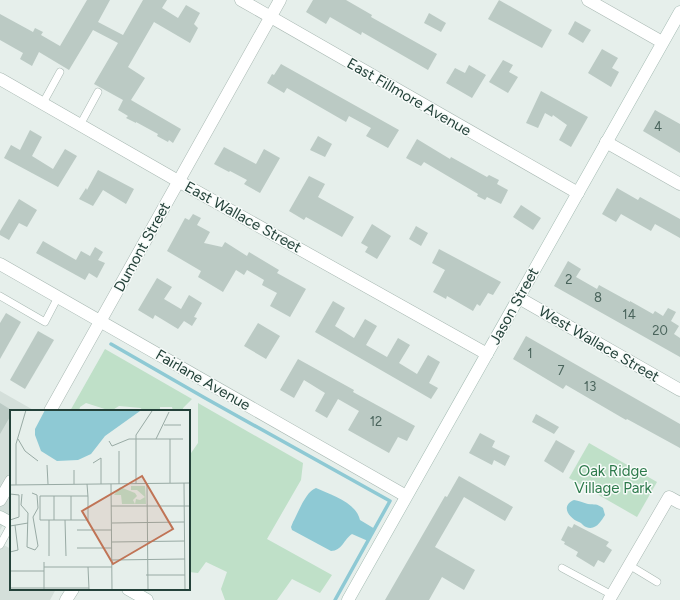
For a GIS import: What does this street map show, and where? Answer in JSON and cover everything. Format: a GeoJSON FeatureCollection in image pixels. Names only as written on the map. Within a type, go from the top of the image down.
{"type":"FeatureCollection","features":[{"type":"Feature","properties":{"kind":"street","name":"East Fillmore Avenue"},"geometry":{"type":"LineString","coordinates":[[240,0],[578,193]]}},
{"type":"Feature","properties":{"kind":"street","name":"Dumont Street"},"geometry":{"type":"LineString","coordinates":[[51,410],[280,0]]}},
{"type":"Feature","properties":{"kind":"street"},"geometry":{"type":"LineString","coordinates":[[588,0],[662,42]]}},
{"type":"Feature","properties":{"kind":"street","name":"Jason Street"},"geometry":{"type":"LineString","coordinates":[[348,600],[680,12]]}},
{"type":"Feature","properties":{"kind":"street","name":"East Wallace Street"},"geometry":{"type":"LineString","coordinates":[[0,79],[178,181],[487,354]]}},
{"type":"Feature","properties":{"kind":"street"},"geometry":{"type":"LineString","coordinates":[[606,142],[680,184]]}},
{"type":"Feature","properties":{"kind":"street","name":"Fairlane Avenue"},"geometry":{"type":"LineString","coordinates":[[0,264],[406,496]]}},
{"type":"Feature","properties":{"kind":"street","name":"West Wallace Street"},"geometry":{"type":"LineString","coordinates":[[519,298],[680,390]]}},
{"type":"Feature","properties":{"kind":"street"},"geometry":{"type":"LineString","coordinates":[[0,500],[10,482]]}},
{"type":"Feature","properties":{"kind":"street"},"geometry":{"type":"LineString","coordinates":[[611,598],[669,497],[680,503]]}},
{"type":"Feature","properties":{"kind":"street"},"geometry":{"type":"LineString","coordinates":[[0,517],[10,523]]}},
{"type":"Feature","properties":{"kind":"street"},"geometry":{"type":"LineString","coordinates":[[66,600],[71,590]]}},
{"type":"Feature","properties":{"kind":"street"},"geometry":{"type":"LineString","coordinates":[[130,590],[147,600]]}},
{"type":"Feature","properties":{"kind":"lane"},"geometry":{"type":"LineString","coordinates":[[43,103],[60,72]]}},
{"type":"Feature","properties":{"kind":"lane"},"geometry":{"type":"LineString","coordinates":[[80,125],[98,92]]}},
{"type":"Feature","properties":{"kind":"lane"},"geometry":{"type":"LineString","coordinates":[[0,296],[44,322],[58,297]]}},
{"type":"Feature","properties":{"kind":"lane"},"geometry":{"type":"LineString","coordinates":[[0,545],[10,526]]}},
{"type":"Feature","properties":{"kind":"lane"},"geometry":{"type":"LineString","coordinates":[[630,565],[657,582]]}},
{"type":"Feature","properties":{"kind":"lane"},"geometry":{"type":"LineString","coordinates":[[562,568],[611,598]]}},
{"type":"Feature","properties":{"kind":"shaded area"},"geometry":{"type":"Polygon","coordinates":[[[0,391],[33,410],[10,410],[10,513],[0,530],[0,391]]]}},
{"type":"Feature","properties":{"kind":"shaded area"},"geometry":{"type":"Polygon","coordinates":[[[0,543],[10,548],[10,590],[55,590],[50,600],[0,600],[0,543]]]}},
{"type":"Feature","properties":{"kind":"green space"},"geometry":{"type":"Polygon","coordinates":[[[105,349],[192,399],[183,408],[183,410],[173,410],[172,407],[160,407],[160,410],[142,410],[141,408],[119,406],[113,410],[108,410],[86,403],[80,407],[79,410],[71,410],[105,349]]]}},
{"type":"Feature","properties":{"kind":"green space"},"geometry":{"type":"Polygon","coordinates":[[[198,403],[303,463],[301,480],[267,539],[332,575],[320,593],[292,579],[277,600],[225,600],[221,589],[227,572],[206,562],[198,573],[190,572],[190,455],[198,443],[198,403]]]}},
{"type":"Feature","properties":{"kind":"green space","name":"Oak Ridge Village Park"},"geometry":{"type":"Polygon","coordinates":[[[589,443],[657,482],[637,517],[569,478],[589,443]]]}},
{"type":"Feature","properties":{"kind":"water"},"geometry":{"type":"Polygon","coordinates":[[[316,488],[335,496],[354,508],[360,520],[375,529],[368,541],[352,534],[338,549],[331,551],[292,530],[291,527],[293,522],[303,503],[309,493],[316,488]]]}},
{"type":"Feature","properties":{"kind":"water"},"geometry":{"type":"Polygon","coordinates":[[[574,500],[599,505],[603,508],[605,515],[595,527],[585,527],[569,515],[567,505],[574,500]]]}},
{"type":"Feature","properties":{"kind":"building"},"geometry":{"type":"Polygon","coordinates":[[[87,0],[110,0],[98,22],[123,35],[143,0],[167,0],[162,8],[178,18],[186,5],[200,13],[194,24],[198,28],[190,43],[154,22],[128,67],[145,78],[131,100],[181,129],[173,143],[169,140],[168,142],[157,136],[158,134],[126,118],[128,116],[118,110],[123,100],[94,84],[118,43],[93,30],[69,70],[39,52],[32,66],[20,59],[23,53],[0,40],[0,14],[33,32],[35,28],[43,32],[41,35],[60,46],[87,0]]]}},
{"type":"Feature","properties":{"kind":"building"},"geometry":{"type":"Polygon","coordinates":[[[313,0],[346,0],[372,15],[371,17],[437,54],[428,70],[362,32],[361,35],[330,17],[326,24],[306,12],[313,0]]]}},
{"type":"Feature","properties":{"kind":"building"},"geometry":{"type":"Polygon","coordinates":[[[499,0],[552,30],[542,48],[488,19],[499,0]]]}},
{"type":"Feature","properties":{"kind":"building"},"geometry":{"type":"Polygon","coordinates":[[[429,13],[446,23],[441,32],[424,23],[429,13]]]}},
{"type":"Feature","properties":{"kind":"building"},"geometry":{"type":"Polygon","coordinates":[[[575,21],[591,30],[583,43],[568,34],[575,21]]]}},
{"type":"Feature","properties":{"kind":"building"},"geometry":{"type":"Polygon","coordinates":[[[602,49],[618,58],[612,68],[619,72],[611,87],[588,73],[602,49]]]}},
{"type":"Feature","properties":{"kind":"building"},"geometry":{"type":"Polygon","coordinates":[[[503,60],[513,65],[509,72],[518,77],[508,93],[489,82],[503,60]]]}},
{"type":"Feature","properties":{"kind":"building"},"geometry":{"type":"Polygon","coordinates":[[[281,64],[399,130],[388,148],[366,136],[371,128],[349,116],[346,122],[287,88],[284,93],[267,83],[272,74],[274,75],[281,64]]]}},
{"type":"Feature","properties":{"kind":"building"},"geometry":{"type":"Polygon","coordinates":[[[469,65],[486,75],[472,98],[446,83],[455,68],[465,73],[469,65]]]}},
{"type":"Feature","properties":{"kind":"building"},"geometry":{"type":"Polygon","coordinates":[[[541,91],[588,117],[571,147],[559,140],[567,125],[553,115],[552,117],[545,113],[538,128],[526,123],[541,91]]]}},
{"type":"Feature","properties":{"kind":"building"},"geometry":{"type":"Polygon","coordinates":[[[655,110],[680,124],[680,153],[643,131],[655,110]]]}},
{"type":"Feature","properties":{"kind":"building"},"geometry":{"type":"Polygon","coordinates":[[[30,130],[42,137],[32,156],[53,169],[65,149],[77,156],[58,187],[4,158],[11,145],[20,150],[30,130]]]}},
{"type":"Feature","properties":{"kind":"building"},"geometry":{"type":"Polygon","coordinates":[[[318,136],[332,144],[325,157],[310,150],[318,136]]]}},
{"type":"Feature","properties":{"kind":"building"},"geometry":{"type":"Polygon","coordinates":[[[417,139],[450,159],[451,157],[487,177],[489,175],[499,180],[497,184],[508,190],[501,204],[487,197],[485,200],[477,196],[478,194],[424,162],[421,166],[406,158],[417,139]]]}},
{"type":"Feature","properties":{"kind":"building"},"geometry":{"type":"Polygon","coordinates":[[[224,147],[256,164],[264,149],[280,158],[260,193],[244,184],[247,180],[214,164],[224,147]]]}},
{"type":"Feature","properties":{"kind":"building"},"geometry":{"type":"Polygon","coordinates":[[[98,170],[134,189],[126,204],[103,190],[93,206],[79,199],[86,188],[87,190],[98,170]]]}},
{"type":"Feature","properties":{"kind":"building"},"geometry":{"type":"Polygon","coordinates":[[[309,176],[325,184],[318,197],[354,217],[342,237],[306,217],[304,220],[289,211],[309,176]]]}},
{"type":"Feature","properties":{"kind":"building"},"geometry":{"type":"Polygon","coordinates":[[[617,188],[638,200],[640,197],[680,219],[680,238],[655,224],[651,231],[621,214],[616,222],[602,214],[617,188]]]}},
{"type":"Feature","properties":{"kind":"building"},"geometry":{"type":"Polygon","coordinates":[[[19,199],[37,210],[27,227],[19,223],[9,240],[0,235],[0,231],[19,199]]]}},
{"type":"Feature","properties":{"kind":"building"},"geometry":{"type":"Polygon","coordinates":[[[521,205],[541,218],[533,230],[513,217],[521,205]]]}},
{"type":"Feature","properties":{"kind":"building"},"geometry":{"type":"Polygon","coordinates":[[[193,214],[201,218],[197,225],[210,232],[204,243],[222,247],[225,242],[247,256],[249,252],[279,270],[277,273],[306,289],[290,317],[270,306],[277,293],[262,285],[264,280],[247,270],[244,275],[236,270],[223,292],[198,277],[201,271],[167,251],[185,218],[189,220],[193,214]]]}},
{"type":"Feature","properties":{"kind":"building"},"geometry":{"type":"Polygon","coordinates":[[[372,224],[391,236],[377,259],[365,252],[368,247],[361,243],[372,224]]]}},
{"type":"Feature","properties":{"kind":"building"},"geometry":{"type":"Polygon","coordinates":[[[416,226],[428,233],[421,246],[409,239],[416,226]]]}},
{"type":"Feature","properties":{"kind":"building"},"geometry":{"type":"Polygon","coordinates":[[[43,241],[76,260],[81,251],[90,256],[95,247],[103,252],[98,260],[105,263],[97,278],[89,273],[85,280],[36,253],[43,241]]]}},
{"type":"Feature","properties":{"kind":"building"},"geometry":{"type":"Polygon","coordinates":[[[439,249],[501,282],[493,295],[488,293],[480,306],[477,304],[473,311],[447,296],[446,299],[433,292],[445,270],[432,263],[439,249]]]}},
{"type":"Feature","properties":{"kind":"building"},"geometry":{"type":"Polygon","coordinates":[[[568,261],[581,269],[576,277],[597,289],[599,285],[653,314],[655,311],[663,316],[668,308],[676,312],[671,321],[679,326],[674,334],[680,338],[680,357],[554,286],[568,261]]]}},
{"type":"Feature","properties":{"kind":"building"},"geometry":{"type":"Polygon","coordinates":[[[157,278],[172,287],[164,299],[181,309],[189,295],[202,303],[194,317],[197,318],[192,326],[184,321],[178,329],[155,315],[153,319],[138,310],[157,278]]]}},
{"type":"Feature","properties":{"kind":"building"},"geometry":{"type":"Polygon","coordinates":[[[333,301],[345,308],[335,326],[354,338],[365,319],[377,326],[366,345],[387,357],[398,338],[410,345],[399,363],[417,374],[428,355],[440,362],[429,383],[438,388],[431,399],[315,332],[333,301]]]}},
{"type":"Feature","properties":{"kind":"building"},"geometry":{"type":"Polygon","coordinates":[[[6,313],[21,322],[0,359],[0,323],[6,313]]]}},
{"type":"Feature","properties":{"kind":"building"},"geometry":{"type":"Polygon","coordinates":[[[258,323],[280,336],[266,359],[244,346],[258,323]]]}},
{"type":"Feature","properties":{"kind":"building"},"geometry":{"type":"Polygon","coordinates":[[[38,331],[54,340],[25,389],[10,380],[38,331]]]}},
{"type":"Feature","properties":{"kind":"building"},"geometry":{"type":"Polygon","coordinates":[[[526,336],[680,424],[680,448],[627,419],[626,420],[566,385],[563,389],[513,359],[526,336]]]}},
{"type":"Feature","properties":{"kind":"building"},"geometry":{"type":"Polygon","coordinates":[[[298,359],[354,390],[353,392],[415,426],[407,441],[398,437],[389,453],[348,430],[359,411],[338,399],[327,418],[315,411],[325,393],[304,380],[294,398],[280,390],[298,359]]]}},
{"type":"Feature","properties":{"kind":"building"},"geometry":{"type":"Polygon","coordinates":[[[0,403],[11,410],[10,410],[10,417],[0,434],[0,403]]]}},
{"type":"Feature","properties":{"kind":"building"},"geometry":{"type":"Polygon","coordinates":[[[536,414],[559,427],[554,434],[532,422],[536,414]]]}},
{"type":"Feature","properties":{"kind":"building"},"geometry":{"type":"Polygon","coordinates":[[[480,433],[495,441],[492,447],[510,456],[505,466],[494,460],[492,465],[469,453],[480,433]]]}},
{"type":"Feature","properties":{"kind":"building"},"geometry":{"type":"Polygon","coordinates":[[[556,440],[575,451],[563,473],[544,461],[556,440]]]}},
{"type":"Feature","properties":{"kind":"building"},"geometry":{"type":"Polygon","coordinates":[[[459,476],[513,507],[505,521],[464,497],[435,547],[475,570],[464,590],[442,577],[429,600],[385,600],[445,496],[447,497],[459,476]]]}},
{"type":"Feature","properties":{"kind":"building"},"geometry":{"type":"Polygon","coordinates":[[[574,524],[609,542],[606,546],[612,550],[604,563],[598,560],[594,567],[576,556],[578,552],[564,544],[565,542],[561,540],[568,526],[572,528],[574,524]]]}},
{"type":"Feature","properties":{"kind":"waterway"},"geometry":{"type":"LineString","coordinates":[[111,344],[390,501],[335,600]]}}]}
